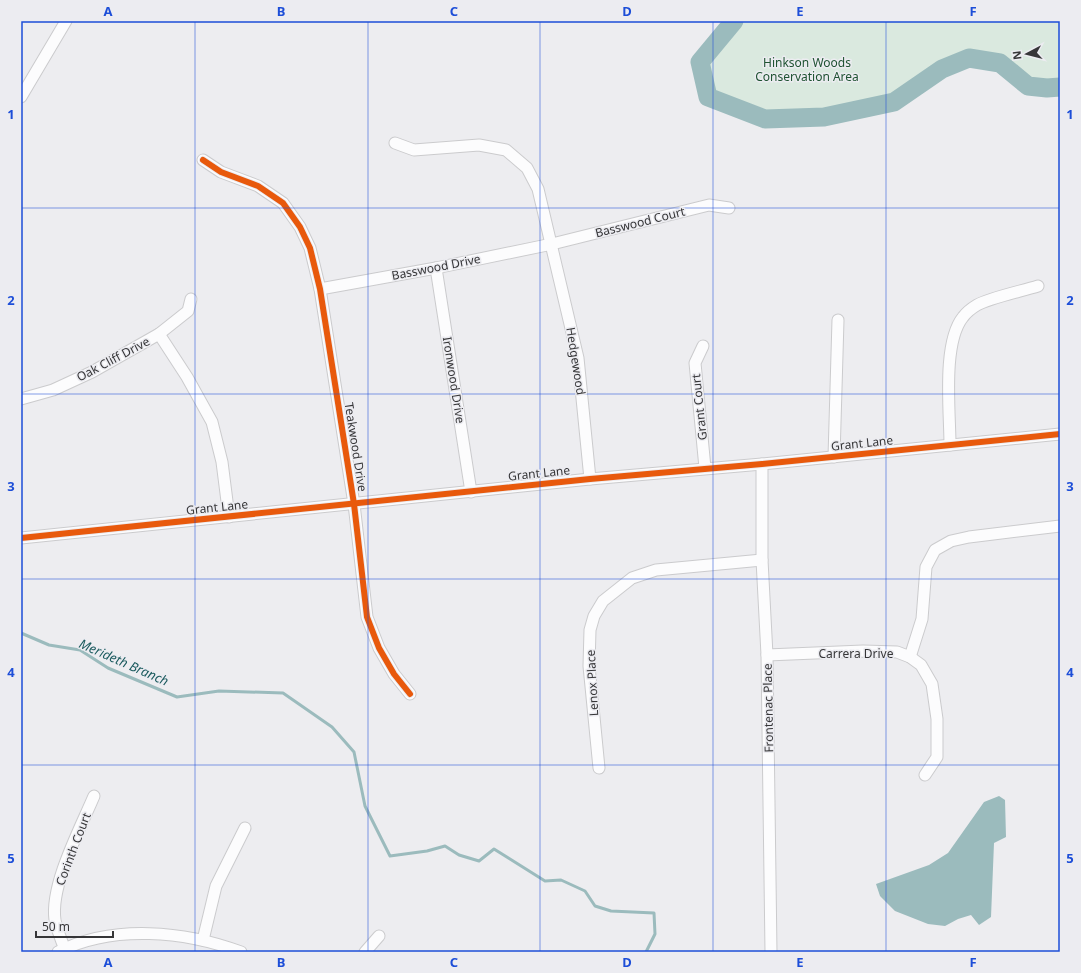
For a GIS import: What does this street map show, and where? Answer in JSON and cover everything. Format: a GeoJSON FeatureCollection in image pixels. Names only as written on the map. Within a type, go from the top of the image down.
{"type":"FeatureCollection","features":[{"type":"Feature","properties":{"kind":"street"},"geometry":{"type":"LineString","coordinates":[[21,97],[66,21]]}},
{"type":"Feature","properties":{"kind":"street","name":"Hedgewood"},"geometry":{"type":"LineString","coordinates":[[395,143],[414,150],[479,145],[506,150],[526,168],[538,189],[578,358],[590,479]]}},
{"type":"Feature","properties":{"kind":"street","name":"Teakwood Drive"},"geometry":{"type":"LineString","coordinates":[[202,160],[221,172],[258,186],[283,203],[300,227],[310,248],[320,289],[354,504],[367,617],[379,648],[394,674],[410,694]]}},
{"type":"Feature","properties":{"kind":"street","name":"Basswood Court"},"geometry":{"type":"LineString","coordinates":[[552,244],[709,205],[729,208]]}},
{"type":"Feature","properties":{"kind":"street","name":"Basswood Drive"},"geometry":{"type":"LineString","coordinates":[[320,289],[436,268],[552,244]]}},
{"type":"Feature","properties":{"kind":"street","name":"Ironwood Drive"},"geometry":{"type":"LineString","coordinates":[[436,268],[471,492]]}},
{"type":"Feature","properties":{"kind":"street"},"geometry":{"type":"LineString","coordinates":[[950,445],[950,359],[951,346],[956,328],[963,316],[978,305],[1038,286]]}},
{"type":"Feature","properties":{"kind":"street","name":"Oak Cliff Drive"},"geometry":{"type":"LineString","coordinates":[[21,399],[53,390],[92,372],[159,334],[188,311],[191,299]]}},
{"type":"Feature","properties":{"kind":"street"},"geometry":{"type":"LineString","coordinates":[[834,457],[838,320]]}},
{"type":"Feature","properties":{"kind":"street"},"geometry":{"type":"LineString","coordinates":[[159,334],[187,376],[212,422],[222,462],[229,517]]}},
{"type":"Feature","properties":{"kind":"street","name":"Grant Court"},"geometry":{"type":"LineString","coordinates":[[702,346],[695,363],[706,468]]}},
{"type":"Feature","properties":{"kind":"street","name":"Grant Lane"},"geometry":{"type":"LineString","coordinates":[[21,538],[590,479],[762,464],[1060,434]]}},
{"type":"Feature","properties":{"kind":"street","name":"Frontenac Place"},"geometry":{"type":"LineString","coordinates":[[762,464],[762,560],[767,655],[771,952]]}},
{"type":"Feature","properties":{"kind":"street"},"geometry":{"type":"LineString","coordinates":[[910,657],[922,619],[926,567],[935,550],[951,541],[969,537],[1060,526]]}},
{"type":"Feature","properties":{"kind":"street","name":"Lenox Place"},"geometry":{"type":"LineString","coordinates":[[599,768],[589,666],[590,630],[594,616],[603,601],[632,578],[656,570],[762,560]]}},
{"type":"Feature","properties":{"kind":"street","name":"Carrera Drive"},"geometry":{"type":"LineString","coordinates":[[767,655],[897,652],[910,657],[921,665],[932,684],[937,719],[937,757],[925,775]]}},
{"type":"Feature","properties":{"kind":"street","name":"Corinth Court"},"geometry":{"type":"LineString","coordinates":[[63,951],[55,920],[54,901],[60,880],[94,796]]}},
{"type":"Feature","properties":{"kind":"street"},"geometry":{"type":"LineString","coordinates":[[202,940],[216,886],[245,828]]}},
{"type":"Feature","properties":{"kind":"street"},"geometry":{"type":"LineString","coordinates":[[63,951],[98,939],[130,934],[166,934],[221,944],[240,952]]}},
{"type":"Feature","properties":{"kind":"street"},"geometry":{"type":"LineString","coordinates":[[365,952],[379,936]]}},
{"type":"Feature","properties":{"kind":"green space","name":"Hinkson Woods Conservation Area"},"geometry":{"type":"Polygon","coordinates":[[[734,21],[1060,21],[1060,85],[1028,86],[1000,63],[969,58],[942,69],[894,102],[824,117],[765,119],[708,97],[700,62],[734,21]]]}},
{"type":"Feature","properties":{"kind":"water"},"geometry":{"type":"Polygon","coordinates":[[[999,796],[1005,800],[1006,837],[994,843],[991,917],[979,925],[971,915],[958,919],[945,926],[928,924],[895,911],[880,896],[876,884],[929,865],[948,853],[984,802],[999,796]]]}},
{"type":"Feature","properties":{"kind":"waterway"},"geometry":{"type":"LineString","coordinates":[[734,21],[700,62],[708,97],[765,119],[824,117],[894,102],[942,69],[969,58],[1000,63],[1028,86],[1047,88],[1060,87]]}},
{"type":"Feature","properties":{"kind":"waterway","name":"Merideth Branch"},"geometry":{"type":"LineString","coordinates":[[21,633],[49,645],[80,650],[108,668],[177,697],[219,691],[283,693],[332,727],[354,752],[365,806],[390,856],[427,851],[445,846],[459,855],[479,861],[494,849],[545,881],[561,880],[585,891],[595,906],[611,911],[654,913],[655,934],[646,952]]}},
{"type":"Feature","properties":{"kind":"cycle path"},"geometry":{"type":"LineString","coordinates":[[203,160],[221,172],[258,186],[283,203],[300,227],[310,248],[320,289],[354,504],[367,617],[379,648],[394,674],[410,694]]}},
{"type":"Feature","properties":{"kind":"cycle path"},"geometry":{"type":"LineString","coordinates":[[21,538],[590,479],[762,464],[1060,434]]}}]}
